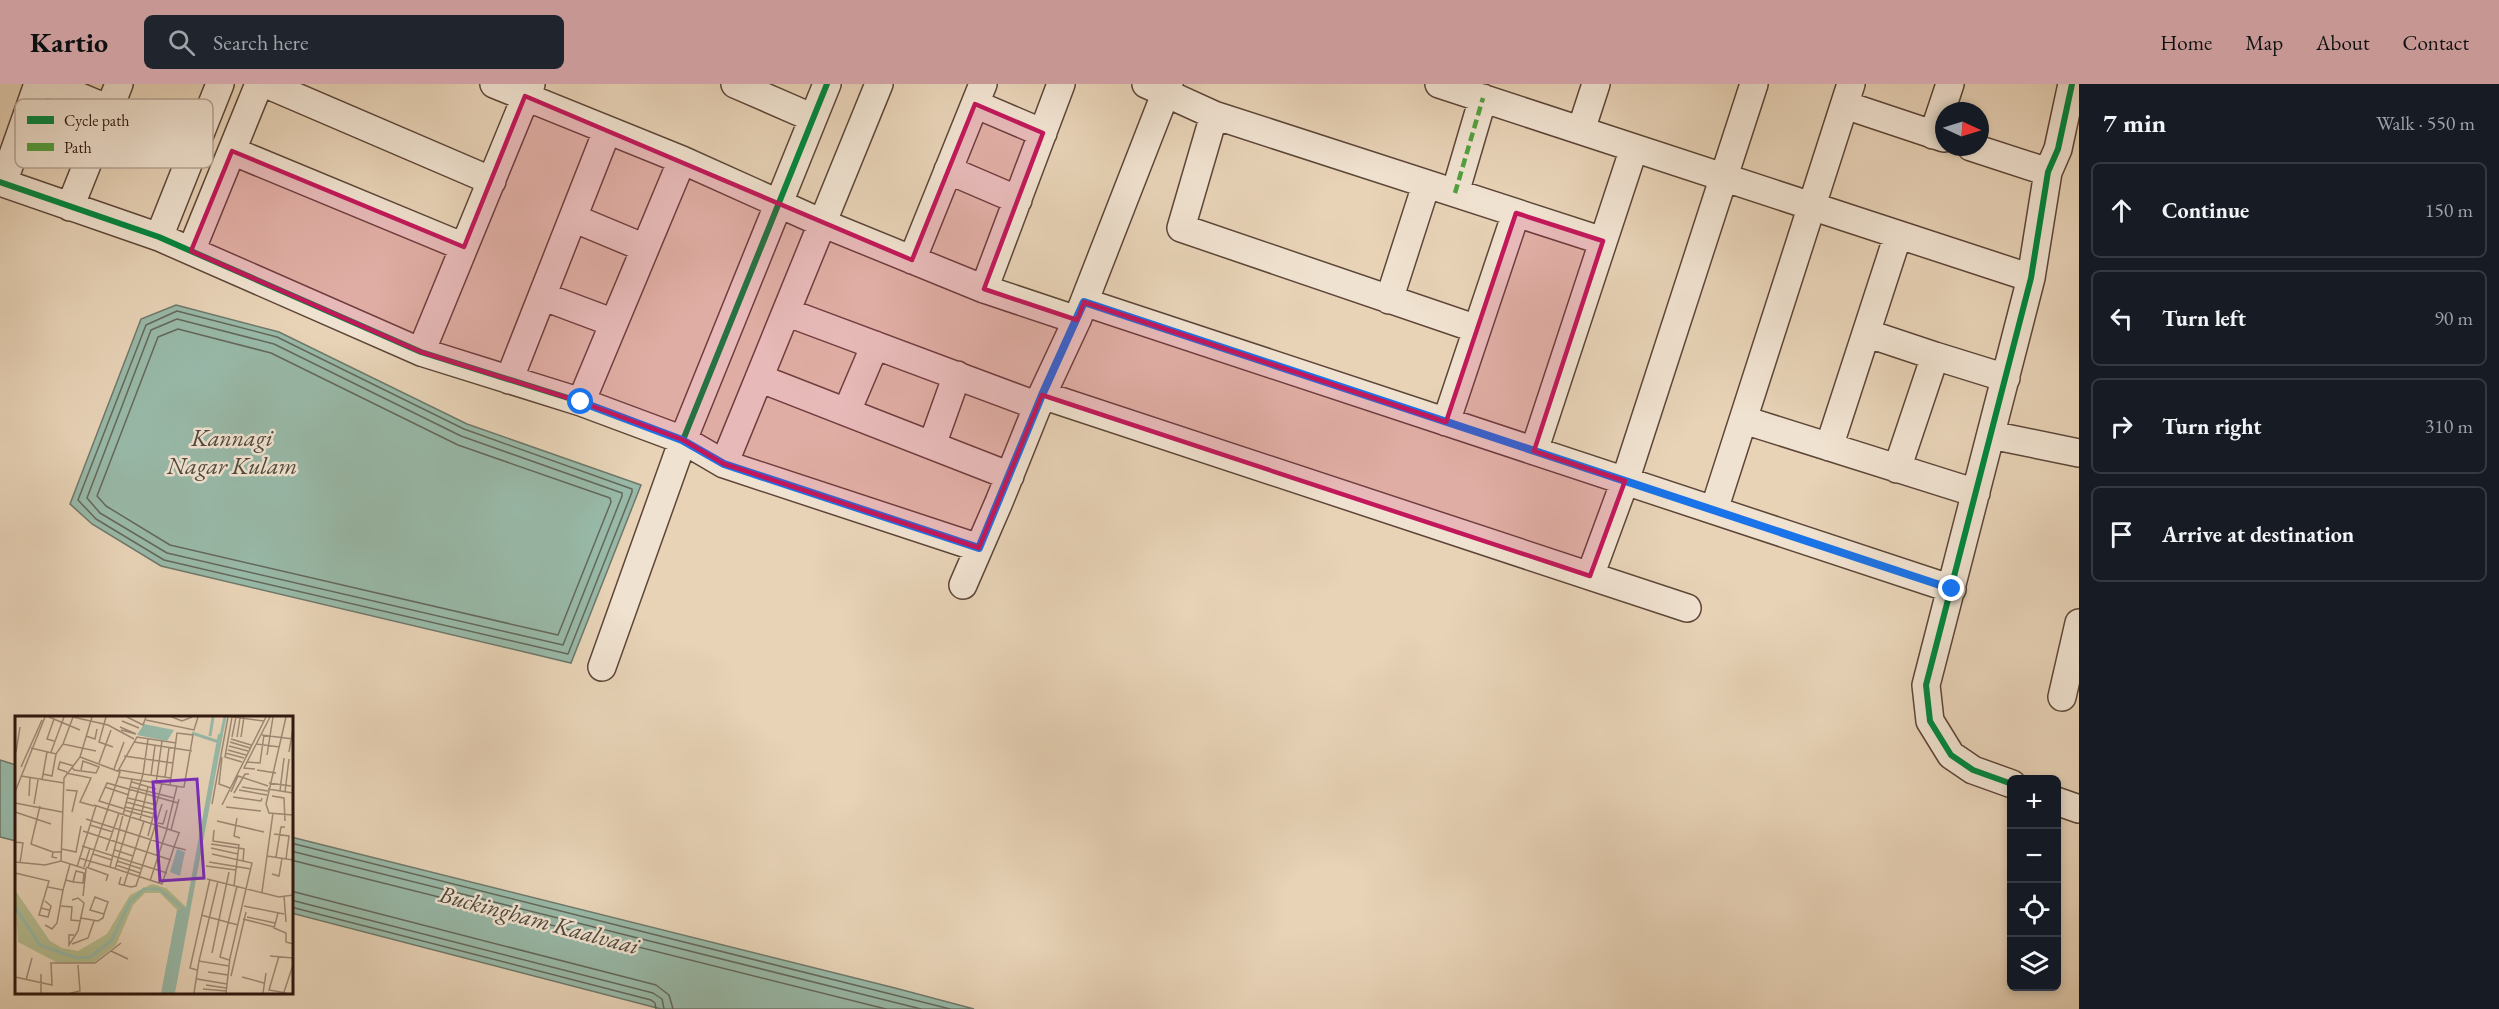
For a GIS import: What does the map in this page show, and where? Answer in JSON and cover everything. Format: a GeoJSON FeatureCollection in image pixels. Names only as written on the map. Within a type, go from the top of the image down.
{"type":"FeatureCollection","features":[{"type":"Feature","properties":{"kind":"street"},"geometry":{"type":"LineString","coordinates":[[32,99],[38,84]]}},
{"type":"Feature","properties":{"kind":"street"},"geometry":{"type":"LineString","coordinates":[[49,84],[85,99]]}},
{"type":"Feature","properties":{"kind":"street"},"geometry":{"type":"LineString","coordinates":[[113,99],[119,84]]}},
{"type":"Feature","properties":{"kind":"street"},"geometry":{"type":"LineString","coordinates":[[213,102],[220,84]]}},
{"type":"Feature","properties":{"kind":"street"},"geometry":{"type":"LineString","coordinates":[[191,251],[259,84]]}},
{"type":"Feature","properties":{"kind":"street"},"geometry":{"type":"LineString","coordinates":[[266,84],[492,181]]}},
{"type":"Feature","properties":{"kind":"street"},"geometry":{"type":"LineString","coordinates":[[494,84],[528,90],[607,131],[681,160],[822,223],[984,289],[1080,311],[1446,422],[1952,589]]}},
{"type":"Feature","properties":{"kind":"street"},"geometry":{"type":"LineString","coordinates":[[735,84],[813,117]]}},
{"type":"Feature","properties":{"kind":"street"},"geometry":{"type":"LineString","coordinates":[[602,667],[682,440],[827,84]]}},
{"type":"Feature","properties":{"kind":"street"},"geometry":{"type":"LineString","coordinates":[[724,464],[879,84]]}},
{"type":"Feature","properties":{"kind":"street"},"geometry":{"type":"LineString","coordinates":[[984,289],[1061,84]]}},
{"type":"Feature","properties":{"kind":"street"},"geometry":{"type":"LineString","coordinates":[[1439,84],[1491,95],[1634,148],[2031,278]]}},
{"type":"Feature","properties":{"kind":"street"},"geometry":{"type":"LineString","coordinates":[[1581,130],[1596,84]]}},
{"type":"Feature","properties":{"kind":"street"},"geometry":{"type":"LineString","coordinates":[[1590,576],[1625,481],[1754,84]]}},
{"type":"Feature","properties":{"kind":"street"},"geometry":{"type":"LineString","coordinates":[[1946,102],[1950,84]]}},
{"type":"Feature","properties":{"kind":"street"},"geometry":{"type":"LineString","coordinates":[[2007,782],[1973,770],[1951,755],[1930,721],[1926,685],[2062,158],[2072,84]]}},
{"type":"Feature","properties":{"kind":"street"},"geometry":{"type":"LineString","coordinates":[[963,585],[1040,400],[1080,311],[1161,87],[1214,114],[1603,241]]}},
{"type":"Feature","properties":{"kind":"street"},"geometry":{"type":"LineString","coordinates":[[421,352],[528,90]]}},
{"type":"Feature","properties":{"kind":"street"},"geometry":{"type":"LineString","coordinates":[[912,260],[979,94],[1043,133]]}},
{"type":"Feature","properties":{"kind":"street"},"geometry":{"type":"LineString","coordinates":[[1455,193],[1491,95]]}},
{"type":"Feature","properties":{"kind":"street"},"geometry":{"type":"LineString","coordinates":[[1714,510],[1848,95],[1935,134]]}},
{"type":"Feature","properties":{"kind":"street"},"geometry":{"type":"LineString","coordinates":[[1214,114],[1181,228],[1477,329]]}},
{"type":"Feature","properties":{"kind":"street"},"geometry":{"type":"LineString","coordinates":[[509,380],[607,131]]}},
{"type":"Feature","properties":{"kind":"street"},"geometry":{"type":"LineString","coordinates":[[15,146],[1,183],[159,237],[421,352],[581,402],[682,440],[724,464],[979,548]]}},
{"type":"Feature","properties":{"kind":"street"},"geometry":{"type":"LineString","coordinates":[[1534,451],[1634,148]]}},
{"type":"Feature","properties":{"kind":"street"},"geometry":{"type":"LineString","coordinates":[[1989,149],[2062,158]]}},
{"type":"Feature","properties":{"kind":"street"},"geometry":{"type":"LineString","coordinates":[[232,151],[464,247]]}},
{"type":"Feature","properties":{"kind":"street"},"geometry":{"type":"LineString","coordinates":[[581,402],[681,160]]}},
{"type":"Feature","properties":{"kind":"street"},"geometry":{"type":"LineString","coordinates":[[70,207],[86,168]]}},
{"type":"Feature","properties":{"kind":"street"},"geometry":{"type":"LineString","coordinates":[[159,237],[187,168]]}},
{"type":"Feature","properties":{"kind":"street"},"geometry":{"type":"LineString","coordinates":[[948,170],[1018,200]]}},
{"type":"Feature","properties":{"kind":"street"},"geometry":{"type":"LineString","coordinates":[[1389,300],[1426,185]]}},
{"type":"Feature","properties":{"kind":"street"},"geometry":{"type":"LineString","coordinates":[[1446,422],[1516,213]]}},
{"type":"Feature","properties":{"kind":"street"},"geometry":{"type":"LineString","coordinates":[[573,218],[645,248]]}},
{"type":"Feature","properties":{"kind":"street"},"geometry":{"type":"LineString","coordinates":[[1829,447],[1898,235]]}},
{"type":"Feature","properties":{"kind":"street"},"geometry":{"type":"LineString","coordinates":[[542,296],[614,323]]}},
{"type":"Feature","properties":{"kind":"street"},"geometry":{"type":"LineString","coordinates":[[786,312],[957,375],[1687,608]]}},
{"type":"Feature","properties":{"kind":"street"},"geometry":{"type":"LineString","coordinates":[[1866,333],[2006,378]]}},
{"type":"Feature","properties":{"kind":"street"},"geometry":{"type":"LineString","coordinates":[[847,411],[875,345]]}},
{"type":"Feature","properties":{"kind":"street"},"geometry":{"type":"LineString","coordinates":[[1897,469],[1935,356]]}},
{"type":"Feature","properties":{"kind":"street"},"geometry":{"type":"LineString","coordinates":[[932,445],[957,375]]}},
{"type":"Feature","properties":{"kind":"street"},"geometry":{"type":"LineString","coordinates":[[759,378],[1010,476]]}},
{"type":"Feature","properties":{"kind":"street"},"geometry":{"type":"LineString","coordinates":[[1744,420],[1976,493]]}},
{"type":"Feature","properties":{"kind":"street"},"geometry":{"type":"LineString","coordinates":[[1991,435],[2079,453]]}},
{"type":"Feature","properties":{"kind":"street"},"geometry":{"type":"LineString","coordinates":[[2062,697],[2079,623]]}},
{"type":"Feature","properties":{"kind":"street"},"geometry":{"type":"LineString","coordinates":[[2061,803],[2079,809]]}},
{"type":"Feature","properties":{"kind":"highlighted area"},"geometry":{"type":"Polygon","coordinates":[[[525,96],[912,260],[975,104],[1043,133],[984,289],[1077,320],[1084,302],[1446,422],[1516,213],[1603,241],[1534,451],[1625,481],[1590,576],[1042,395],[979,548],[724,464],[683,440],[581,402],[421,352],[191,251],[232,151],[464,247],[525,96]]]}},
{"type":"Feature","properties":{"kind":"water","name":"Kannagi Nagar Kulam"},"geometry":{"type":"Polygon","coordinates":[[[176,305],[279,332],[467,424],[641,485],[571,663],[161,566],[92,524],[70,504],[141,319],[176,305]]]}},
{"type":"Feature","properties":{"kind":"water"},"geometry":{"type":"Polygon","coordinates":[[[0,760],[15,765],[15,841],[0,837],[0,760]]]}},
{"type":"Feature","properties":{"kind":"water","name":"Buckingham Kaalvaai"},"geometry":{"type":"Polygon","coordinates":[[[292,837],[974,1009],[661,1009],[292,913],[292,837]]]}},
{"type":"Feature","properties":{"kind":"marked path"},"geometry":{"type":"LineString","coordinates":[[1455,193],[1483,98]]}},
{"type":"Feature","properties":{"kind":"cycle path"},"geometry":{"type":"LineString","coordinates":[[0,182],[159,237],[421,352],[581,402],[683,440],[827,84]]}},
{"type":"Feature","properties":{"kind":"cycle path"},"geometry":{"type":"LineString","coordinates":[[2007,782],[1973,770],[1951,755],[1930,721],[1926,685],[2031,278],[2048,172],[2058,149],[2072,84]]}},
{"type":"Feature","properties":{"kind":"cycle path"},"geometry":{"type":"LineString","coordinates":[[1084,302],[1952,589]]}},
{"type":"Feature","properties":{"kind":"route"},"geometry":{"type":"LineString","coordinates":[[581,402],[682,440],[724,464],[979,548],[1042,395],[1084,302],[1952,589]]}}]}
